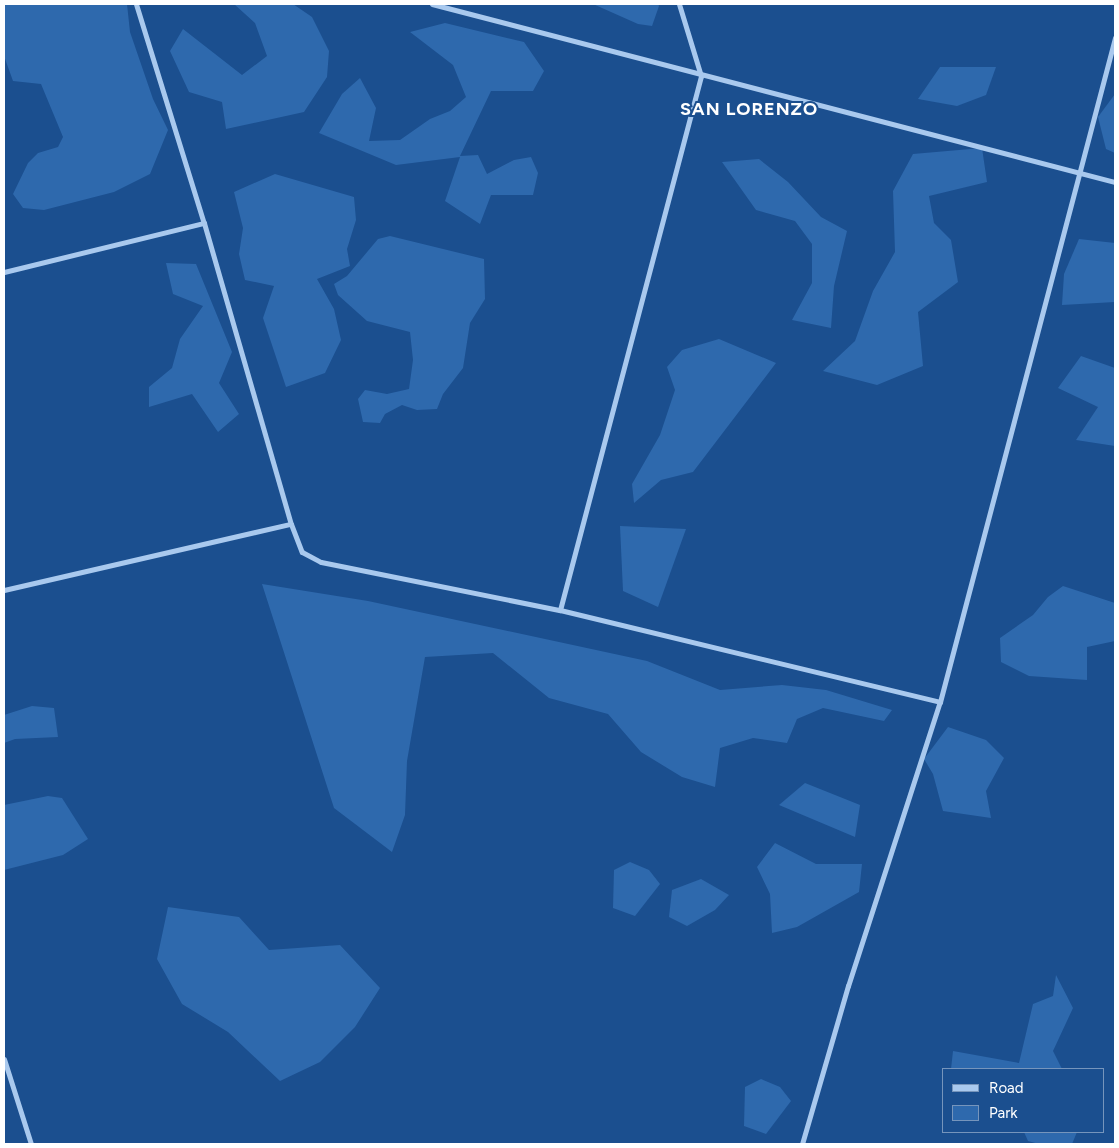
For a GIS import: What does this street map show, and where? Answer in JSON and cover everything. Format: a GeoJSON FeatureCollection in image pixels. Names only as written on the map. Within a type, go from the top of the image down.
{"type":"FeatureCollection","features":[{"type":"Feature","properties":{"kind":"street"},"geometry":{"type":"LineString","coordinates":[[136,4],[204,224],[291,524],[302,552],[322,562],[560,610],[940,702]]}},
{"type":"Feature","properties":{"kind":"street"},"geometry":{"type":"LineString","coordinates":[[432,4],[1077,174],[1115,182]]}},
{"type":"Feature","properties":{"kind":"street"},"geometry":{"type":"LineString","coordinates":[[560,610],[701,76],[679,4]]}},
{"type":"Feature","properties":{"kind":"street"},"geometry":{"type":"LineString","coordinates":[[802,1144],[848,986],[940,702],[1077,174],[1115,38]]}},
{"type":"Feature","properties":{"kind":"street"},"geometry":{"type":"LineString","coordinates":[[4,272],[204,224]]}},
{"type":"Feature","properties":{"kind":"street"},"geometry":{"type":"LineString","coordinates":[[4,590],[291,524]]}},
{"type":"Feature","properties":{"kind":"street"},"geometry":{"type":"LineString","coordinates":[[4,1059],[31,1144]]}},
{"type":"Feature","properties":{"kind":"green space"},"geometry":{"type":"Polygon","coordinates":[[[4,4],[127,4],[130,32],[153,99],[168,130],[150,174],[114,192],[44,210],[23,208],[13,194],[28,163],[38,153],[58,147],[63,137],[41,84],[13,81],[4,56],[4,4]]]}},
{"type":"Feature","properties":{"kind":"green space"},"geometry":{"type":"Polygon","coordinates":[[[234,4],[293,4],[312,17],[329,51],[327,77],[304,112],[226,129],[222,102],[189,92],[170,51],[183,29],[242,75],[267,56],[255,23],[234,4]]]}},
{"type":"Feature","properties":{"kind":"green space"},"geometry":{"type":"Polygon","coordinates":[[[593,4],[658,4],[659,6],[652,26],[638,24],[593,4]]]}},
{"type":"Feature","properties":{"kind":"green space"},"geometry":{"type":"Polygon","coordinates":[[[445,23],[524,42],[544,71],[533,91],[491,91],[460,156],[478,155],[487,174],[514,160],[531,157],[538,173],[533,195],[491,195],[480,224],[445,201],[460,157],[396,165],[319,133],[342,94],[360,78],[376,108],[369,141],[400,140],[430,119],[450,111],[466,97],[453,65],[410,32],[445,23]]]}},
{"type":"Feature","properties":{"kind":"green space"},"geometry":{"type":"Polygon","coordinates":[[[940,67],[996,67],[986,95],[957,106],[918,99],[940,67]]]}},
{"type":"Feature","properties":{"kind":"green space"},"geometry":{"type":"Polygon","coordinates":[[[1115,94],[1115,153],[1106,149],[1098,117],[1115,94]]]}},
{"type":"Feature","properties":{"kind":"green space"},"geometry":{"type":"Polygon","coordinates":[[[982,148],[987,182],[929,196],[934,223],[951,240],[958,282],[918,312],[923,366],[877,385],[823,371],[855,341],[873,291],[895,252],[893,191],[913,154],[982,148]]]}},
{"type":"Feature","properties":{"kind":"green space"},"geometry":{"type":"Polygon","coordinates":[[[759,159],[788,182],[821,217],[847,231],[834,286],[831,328],[792,320],[812,283],[812,244],[795,221],[756,210],[722,162],[759,159]]]}},
{"type":"Feature","properties":{"kind":"green space"},"geometry":{"type":"Polygon","coordinates":[[[275,174],[354,197],[356,220],[347,249],[350,266],[317,279],[334,309],[341,340],[325,373],[286,387],[263,318],[274,286],[245,280],[239,254],[243,228],[234,192],[275,174]]]}},
{"type":"Feature","properties":{"kind":"green space"},"geometry":{"type":"Polygon","coordinates":[[[390,236],[484,259],[485,299],[470,323],[463,368],[443,394],[437,409],[417,410],[402,405],[385,414],[380,423],[363,422],[358,399],[365,390],[387,394],[409,389],[413,360],[410,332],[367,321],[338,295],[334,284],[347,276],[378,239],[390,236]]]}},
{"type":"Feature","properties":{"kind":"green space"},"geometry":{"type":"Polygon","coordinates":[[[1079,239],[1115,243],[1115,302],[1062,305],[1064,274],[1079,239]]]}},
{"type":"Feature","properties":{"kind":"green space"},"geometry":{"type":"Polygon","coordinates":[[[166,263],[196,264],[232,352],[219,383],[239,414],[218,432],[192,394],[149,407],[149,387],[172,368],[180,339],[203,306],[173,294],[166,263]]]}},
{"type":"Feature","properties":{"kind":"green space"},"geometry":{"type":"Polygon","coordinates":[[[719,339],[776,363],[693,472],[661,480],[634,503],[632,484],[660,435],[675,390],[667,367],[682,350],[719,339]]]}},
{"type":"Feature","properties":{"kind":"green space"},"geometry":{"type":"Polygon","coordinates":[[[1081,356],[1115,368],[1115,446],[1076,440],[1098,407],[1058,388],[1081,356]]]}},
{"type":"Feature","properties":{"kind":"green space"},"geometry":{"type":"Polygon","coordinates":[[[620,526],[686,529],[658,607],[623,591],[620,526]]]}},
{"type":"Feature","properties":{"kind":"green space"},"geometry":{"type":"Polygon","coordinates":[[[262,584],[368,601],[647,661],[720,690],[782,685],[826,690],[892,710],[884,721],[823,708],[797,719],[787,743],[753,738],[720,748],[715,787],[682,777],[641,752],[608,714],[549,698],[493,653],[425,657],[407,761],[405,815],[392,852],[334,808],[262,584]]]}},
{"type":"Feature","properties":{"kind":"green space"},"geometry":{"type":"Polygon","coordinates":[[[1063,586],[1115,603],[1115,641],[1087,647],[1087,680],[1029,676],[1001,662],[1000,638],[1033,615],[1048,597],[1063,586]]]}},
{"type":"Feature","properties":{"kind":"green space"},"geometry":{"type":"Polygon","coordinates":[[[32,706],[54,708],[58,737],[15,739],[4,743],[4,715],[32,706]]]}},
{"type":"Feature","properties":{"kind":"green space"},"geometry":{"type":"Polygon","coordinates":[[[948,727],[986,740],[1004,758],[986,791],[991,818],[943,811],[933,774],[924,759],[948,727]]]}},
{"type":"Feature","properties":{"kind":"green space"},"geometry":{"type":"Polygon","coordinates":[[[805,783],[860,805],[855,837],[779,805],[805,783]]]}},
{"type":"Feature","properties":{"kind":"green space"},"geometry":{"type":"Polygon","coordinates":[[[48,796],[62,798],[88,839],[63,855],[4,870],[4,805],[48,796]]]}},
{"type":"Feature","properties":{"kind":"green space"},"geometry":{"type":"Polygon","coordinates":[[[775,843],[816,864],[862,864],[859,892],[797,927],[772,933],[770,894],[757,867],[775,843]]]}},
{"type":"Feature","properties":{"kind":"green space"},"geometry":{"type":"Polygon","coordinates":[[[630,862],[649,870],[660,884],[635,916],[613,908],[614,870],[630,862]]]}},
{"type":"Feature","properties":{"kind":"green space"},"geometry":{"type":"Polygon","coordinates":[[[701,879],[729,895],[715,910],[687,926],[669,917],[672,890],[701,879]]]}},
{"type":"Feature","properties":{"kind":"green space"},"geometry":{"type":"Polygon","coordinates":[[[168,907],[239,917],[269,950],[340,945],[380,988],[355,1027],[320,1062],[280,1081],[228,1032],[182,1004],[157,959],[168,907]]]}},
{"type":"Feature","properties":{"kind":"green space"},"geometry":{"type":"Polygon","coordinates":[[[1056,975],[1073,1008],[1053,1051],[1062,1068],[951,1068],[953,1051],[1019,1063],[1033,1004],[1053,996],[1056,975]]]}},
{"type":"Feature","properties":{"kind":"green space"},"geometry":{"type":"Polygon","coordinates":[[[761,1079],[780,1087],[791,1101],[766,1134],[744,1126],[745,1087],[761,1079]]]}},
{"type":"Feature","properties":{"kind":"green space"},"geometry":{"type":"Polygon","coordinates":[[[1024,1133],[1077,1133],[1072,1144],[1039,1144],[1028,1141],[1024,1133]]]}},
{"type":"Feature","properties":{"kind":"district","name":"SAN LORENZO"},"geometry":{"type":"Point","coordinates":[749,109]}}]}
